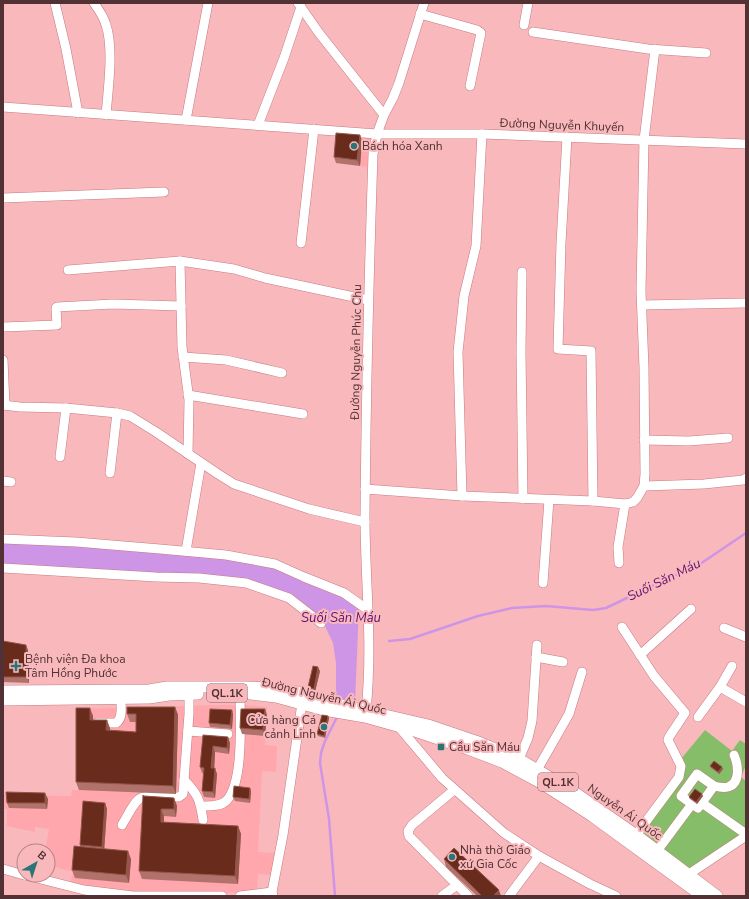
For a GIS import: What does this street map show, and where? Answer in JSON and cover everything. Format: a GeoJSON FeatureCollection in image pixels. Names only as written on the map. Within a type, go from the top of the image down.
{"type":"FeatureCollection","features":[{"type":"Feature","properties":{"kind":"main road","name":"Đường Nguyễn Ái Quốc"},"geometry":{"type":"LineString","coordinates":[[3,700],[124,694],[167,687],[265,688],[296,692],[325,705]]}},
{"type":"Feature","properties":{"kind":"main road","name":"Đường Nguyễn Ái Quốc"},"geometry":{"type":"LineString","coordinates":[[3,691],[124,694],[149,698],[217,692],[264,695],[362,713],[399,727]]}},
{"type":"Feature","properties":{"kind":"main road","name":"Nguyễn Ái Quốc"},"geometry":{"type":"LineString","coordinates":[[377,712],[460,735],[501,750],[519,759],[574,792],[636,835],[717,896]]}},
{"type":"Feature","properties":{"kind":"main road","name":"Đường Nguyễn Ái Quốc"},"geometry":{"type":"LineString","coordinates":[[362,713],[377,712]]}},
{"type":"Feature","properties":{"kind":"main road","name":"Nguyễn Ái Quốc"},"geometry":{"type":"LineString","coordinates":[[399,727],[482,754],[502,762],[541,783],[592,816],[701,896]]}},
{"type":"Feature","properties":{"kind":"street"},"geometry":{"type":"LineString","coordinates":[[55,3],[66,49],[78,113]]}},
{"type":"Feature","properties":{"kind":"street"},"geometry":{"type":"LineString","coordinates":[[94,3],[102,16],[108,31],[110,68],[106,115]]}},
{"type":"Feature","properties":{"kind":"street"},"geometry":{"type":"LineString","coordinates":[[186,120],[208,3]]}},
{"type":"Feature","properties":{"kind":"street","name":"Đường Nguyễn Phúc Chu"},"geometry":{"type":"LineString","coordinates":[[362,713],[369,664],[365,522],[368,300],[373,154],[377,134],[399,83],[424,3]]}},
{"type":"Feature","properties":{"kind":"street"},"geometry":{"type":"LineString","coordinates":[[524,25],[528,3]]}},
{"type":"Feature","properties":{"kind":"street"},"geometry":{"type":"LineString","coordinates":[[299,5],[319,33],[384,115]]}},
{"type":"Feature","properties":{"kind":"street"},"geometry":{"type":"LineString","coordinates":[[258,125],[284,58],[299,5]]}},
{"type":"Feature","properties":{"kind":"street"},"geometry":{"type":"LineString","coordinates":[[420,14],[481,32],[470,86]]}},
{"type":"Feature","properties":{"kind":"street"},"geometry":{"type":"LineString","coordinates":[[533,32],[578,40],[654,49],[706,53]]}},
{"type":"Feature","properties":{"kind":"street"},"geometry":{"type":"LineString","coordinates":[[366,489],[462,496],[593,501],[625,504],[633,502],[637,498],[644,486],[642,305],[644,140],[654,49]]}},
{"type":"Feature","properties":{"kind":"street","name":"Đường Nguyễn Khuyến"},"geometry":{"type":"LineString","coordinates":[[3,106],[78,113],[377,134],[482,134],[746,144]]}},
{"type":"Feature","properties":{"kind":"street"},"geometry":{"type":"LineString","coordinates":[[301,243],[314,129]]}},
{"type":"Feature","properties":{"kind":"street"},"geometry":{"type":"LineString","coordinates":[[462,496],[458,352],[464,296],[476,246],[482,134]]}},
{"type":"Feature","properties":{"kind":"street"},"geometry":{"type":"LineString","coordinates":[[567,137],[561,243],[558,349],[591,351],[593,501]]}},
{"type":"Feature","properties":{"kind":"street"},"geometry":{"type":"LineString","coordinates":[[3,198],[164,192]]}},
{"type":"Feature","properties":{"kind":"street"},"geometry":{"type":"LineString","coordinates":[[180,261],[183,357],[188,395],[188,454]]}},
{"type":"Feature","properties":{"kind":"street"},"geometry":{"type":"LineString","coordinates":[[68,270],[180,261],[234,269],[265,278],[368,300]]}},
{"type":"Feature","properties":{"kind":"street"},"geometry":{"type":"LineString","coordinates":[[522,272],[521,360],[523,498]]}},
{"type":"Feature","properties":{"kind":"street"},"geometry":{"type":"LineString","coordinates":[[642,305],[746,303]]}},
{"type":"Feature","properties":{"kind":"street"},"geometry":{"type":"LineString","coordinates":[[3,327],[57,325],[57,307],[113,304],[181,306]]}},
{"type":"Feature","properties":{"kind":"street"},"geometry":{"type":"LineString","coordinates":[[183,357],[226,360],[282,373]]}},
{"type":"Feature","properties":{"kind":"street"},"geometry":{"type":"LineString","coordinates":[[3,360],[4,405],[20,407],[66,408],[130,416],[225,479],[251,490],[309,509],[365,522]]}},
{"type":"Feature","properties":{"kind":"street"},"geometry":{"type":"LineString","coordinates":[[188,395],[303,414]]}},
{"type":"Feature","properties":{"kind":"street"},"geometry":{"type":"LineString","coordinates":[[60,457],[66,408]]}},
{"type":"Feature","properties":{"kind":"street"},"geometry":{"type":"LineString","coordinates":[[110,473],[117,414]]}},
{"type":"Feature","properties":{"kind":"street"},"geometry":{"type":"LineString","coordinates":[[644,440],[689,441],[728,438]]}},
{"type":"Feature","properties":{"kind":"street"},"geometry":{"type":"LineString","coordinates":[[186,551],[201,463]]}},
{"type":"Feature","properties":{"kind":"street"},"geometry":{"type":"LineString","coordinates":[[644,486],[704,484],[743,480],[746,478]]}},
{"type":"Feature","properties":{"kind":"street"},"geometry":{"type":"LineString","coordinates":[[543,583],[549,500]]}},
{"type":"Feature","properties":{"kind":"street"},"geometry":{"type":"LineString","coordinates":[[619,563],[618,547],[625,504]]}},
{"type":"Feature","properties":{"kind":"street"},"geometry":{"type":"LineString","coordinates":[[3,539],[76,542],[186,551],[226,555],[275,564],[344,593],[368,610]]}},
{"type":"Feature","properties":{"kind":"street"},"geometry":{"type":"LineString","coordinates":[[3,568],[199,578],[246,583],[289,598],[320,623]]}},
{"type":"Feature","properties":{"kind":"street"},"geometry":{"type":"LineString","coordinates":[[640,655],[691,609]]}},
{"type":"Feature","properties":{"kind":"street"},"geometry":{"type":"LineString","coordinates":[[622,627],[654,676],[685,713],[668,740],[681,766],[679,776],[636,835]]}},
{"type":"Feature","properties":{"kind":"street"},"geometry":{"type":"LineString","coordinates":[[724,628],[746,637]]}},
{"type":"Feature","properties":{"kind":"street"},"geometry":{"type":"LineString","coordinates":[[519,759],[531,730],[537,645]]}},
{"type":"Feature","properties":{"kind":"street"},"geometry":{"type":"LineString","coordinates":[[536,657],[563,662]]}},
{"type":"Feature","properties":{"kind":"street"},"geometry":{"type":"LineString","coordinates":[[698,717],[720,688],[732,666]]}},
{"type":"Feature","properties":{"kind":"street"},"geometry":{"type":"LineString","coordinates":[[537,770],[569,714],[582,672]]}},
{"type":"Feature","properties":{"kind":"street"},"geometry":{"type":"LineString","coordinates":[[720,688],[746,702]]}},
{"type":"Feature","properties":{"kind":"street"},"geometry":{"type":"LineString","coordinates":[[201,806],[214,806],[223,803],[229,797],[234,785],[239,760],[240,693]]}},
{"type":"Feature","properties":{"kind":"street"},"geometry":{"type":"LineString","coordinates":[[97,723],[119,722],[124,694]]}},
{"type":"Feature","properties":{"kind":"street"},"geometry":{"type":"LineString","coordinates":[[122,825],[138,800],[142,797],[179,797],[183,794],[188,731],[189,694]]}},
{"type":"Feature","properties":{"kind":"street"},"geometry":{"type":"LineString","coordinates":[[240,896],[272,894],[283,835],[302,703]]}},
{"type":"Feature","properties":{"kind":"street"},"geometry":{"type":"LineString","coordinates":[[399,727],[432,768],[454,790],[504,833],[539,856],[590,884],[616,896]]}},
{"type":"Feature","properties":{"kind":"street"},"geometry":{"type":"LineString","coordinates":[[188,731],[228,734]]}},
{"type":"Feature","properties":{"kind":"street"},"geometry":{"type":"LineString","coordinates":[[714,786],[698,808],[681,796],[697,774],[714,786],[726,787],[732,784],[738,772],[734,755]]}},
{"type":"Feature","properties":{"kind":"street"},"geometry":{"type":"LineString","coordinates":[[184,780],[193,789],[198,797],[203,820]]}},
{"type":"Feature","properties":{"kind":"street"},"geometry":{"type":"LineString","coordinates":[[454,790],[412,825],[408,831],[409,836],[468,896]]}},
{"type":"Feature","properties":{"kind":"street"},"geometry":{"type":"LineString","coordinates":[[689,874],[746,835],[702,803]]}},
{"type":"Feature","properties":{"kind":"street"},"geometry":{"type":"LineString","coordinates":[[657,851],[692,804]]}},
{"type":"Feature","properties":{"kind":"street"},"geometry":{"type":"LineString","coordinates":[[509,896],[539,856]]}},
{"type":"Feature","properties":{"kind":"street"},"geometry":{"type":"LineString","coordinates":[[3,869],[16,873]]}},
{"type":"Feature","properties":{"kind":"street"},"geometry":{"type":"LineString","coordinates":[[51,883],[84,893],[133,896],[222,896]]}},
{"type":"Feature","properties":{"kind":"street"},"geometry":{"type":"LineString","coordinates":[[442,896],[457,885]]}},
{"type":"Feature","properties":{"kind":"shaded area","name":"Bách hóa Xanh"},"geometry":{"type":"Polygon","coordinates":[[[339,135],[372,137],[368,153],[367,167],[336,163],[339,135]]]}},
{"type":"Feature","properties":{"kind":"shaded area"},"geometry":{"type":"Polygon","coordinates":[[[215,705],[267,707],[265,745],[277,746],[276,772],[262,771],[258,852],[276,853],[272,875],[258,874],[257,891],[240,893],[132,892],[70,884],[73,872],[56,867],[56,843],[46,843],[49,829],[35,827],[35,832],[7,826],[7,809],[3,809],[3,795],[71,796],[72,790],[79,790],[79,709],[215,705]]]}},
{"type":"Feature","properties":{"kind":"green space"},"geometry":{"type":"Polygon","coordinates":[[[705,730],[732,751],[740,740],[746,744],[746,765],[741,777],[746,781],[746,833],[691,870],[641,833],[673,791],[681,759],[705,730]]]}},
{"type":"Feature","properties":{"kind":"water","name":"Suối Săn Máu"},"geometry":{"type":"Polygon","coordinates":[[[3,542],[77,545],[225,559],[274,567],[342,595],[359,608],[355,703],[352,719],[336,718],[336,663],[333,643],[323,622],[290,595],[247,580],[3,565],[3,542]]]}},
{"type":"Feature","properties":{"kind":"building"},"geometry":{"type":"Polygon","coordinates":[[[336,133],[360,135],[357,160],[334,157],[336,133]]]}},
{"type":"Feature","properties":{"kind":"building","name":"Bệnh viện Đa khoa Tâm Hồng Phước"},"geometry":{"type":"Polygon","coordinates":[[[3,641],[26,645],[27,677],[3,677],[3,641]]]}},
{"type":"Feature","properties":{"kind":"building"},"geometry":{"type":"Polygon","coordinates":[[[313,666],[318,667],[314,689],[308,687],[313,666]]]}},
{"type":"Feature","properties":{"kind":"building"},"geometry":{"type":"Polygon","coordinates":[[[127,707],[175,707],[173,786],[76,782],[76,708],[90,708],[90,720],[107,720],[106,730],[136,732],[136,714],[127,714],[127,707]]]}},
{"type":"Feature","properties":{"kind":"building"},"geometry":{"type":"Polygon","coordinates":[[[210,709],[232,710],[230,725],[209,723],[210,709]]]}},
{"type":"Feature","properties":{"kind":"building"},"geometry":{"type":"Polygon","coordinates":[[[241,709],[265,709],[263,730],[240,728],[241,709]]]}},
{"type":"Feature","properties":{"kind":"building"},"geometry":{"type":"Polygon","coordinates":[[[322,715],[328,716],[324,736],[317,734],[322,715]]]}},
{"type":"Feature","properties":{"kind":"building"},"geometry":{"type":"Polygon","coordinates":[[[203,735],[228,737],[227,748],[213,746],[211,768],[215,768],[213,792],[202,791],[204,768],[200,767],[203,735]]]}},
{"type":"Feature","properties":{"kind":"building"},"geometry":{"type":"Polygon","coordinates":[[[714,761],[722,767],[718,772],[710,766],[714,761]]]}},
{"type":"Feature","properties":{"kind":"building"},"geometry":{"type":"Polygon","coordinates":[[[234,786],[250,788],[249,799],[233,797],[234,786]]]}},
{"type":"Feature","properties":{"kind":"building"},"geometry":{"type":"Polygon","coordinates":[[[695,789],[702,794],[696,802],[689,797],[695,789]]]}},
{"type":"Feature","properties":{"kind":"building"},"geometry":{"type":"Polygon","coordinates":[[[6,792],[45,793],[45,803],[7,803],[6,792]]]}},
{"type":"Feature","properties":{"kind":"building"},"geometry":{"type":"Polygon","coordinates":[[[143,795],[174,798],[174,809],[161,809],[161,822],[238,826],[235,876],[139,871],[143,795]]]}},
{"type":"Feature","properties":{"kind":"building"},"geometry":{"type":"Polygon","coordinates":[[[83,801],[105,803],[102,847],[80,845],[83,801]]]}},
{"type":"Feature","properties":{"kind":"building"},"geometry":{"type":"Polygon","coordinates":[[[74,846],[128,851],[126,875],[72,870],[74,846]]]}},
{"type":"Feature","properties":{"kind":"building"},"geometry":{"type":"Polygon","coordinates":[[[454,848],[499,890],[493,896],[482,896],[444,859],[454,848]]]}},
{"type":"Feature","properties":{"kind":"waterway","name":"Suối Săn Máu"},"geometry":{"type":"LineString","coordinates":[[389,641],[410,639],[478,616],[512,608],[546,606],[593,610],[606,608],[700,564],[746,533]]}},
{"type":"Feature","properties":{"kind":"waterway"},"geometry":{"type":"LineString","coordinates":[[335,896],[329,819],[320,763],[321,753],[325,741],[338,715]]}},
{"type":"Feature","properties":{"kind":"place","name":"Bách hóa Xanh"},"geometry":{"type":"Point","coordinates":[354,146]}},
{"type":"Feature","properties":{"kind":"place","name":"Bệnh viện Đa khoa Tâm Hồng Phước"},"geometry":{"type":"Point","coordinates":[16,666]}},
{"type":"Feature","properties":{"kind":"place","name":"Cửa hàng Cá cảnh Linh"},"geometry":{"type":"Point","coordinates":[324,727]}},
{"type":"Feature","properties":{"kind":"place","name":"Cầu Săn Máu"},"geometry":{"type":"Point","coordinates":[441,747]}},
{"type":"Feature","properties":{"kind":"place","name":"Nhà thờ Giáo xứ Gia Cốc"},"geometry":{"type":"Point","coordinates":[452,857]}}]}
